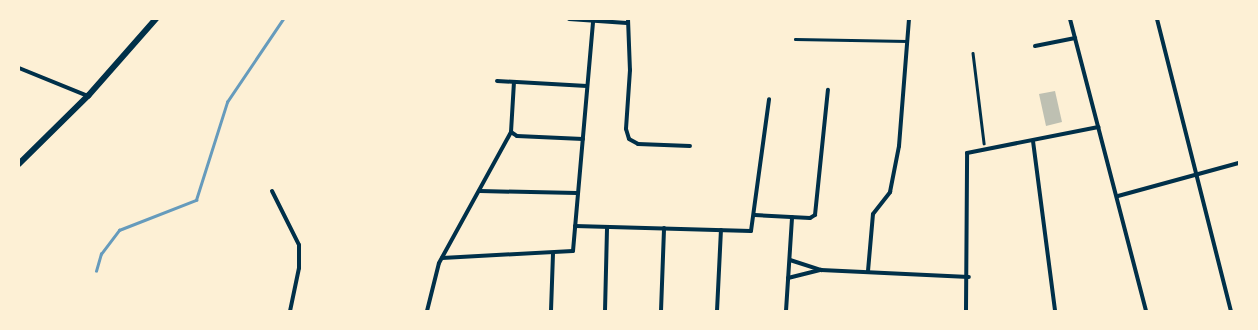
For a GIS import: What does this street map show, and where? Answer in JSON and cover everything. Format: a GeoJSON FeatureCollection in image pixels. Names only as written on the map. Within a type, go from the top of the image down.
{"type":"FeatureCollection","features":[{"type":"Feature","properties":{"kind":"street"},"geometry":{"type":"LineString","coordinates":[[19,164],[88,96],[156,19]]}},
{"type":"Feature","properties":{"kind":"street"},"geometry":{"type":"LineString","coordinates":[[569,19],[628,21],[630,70],[626,129],[629,139],[638,144],[690,146]]}},
{"type":"Feature","properties":{"kind":"street"},"geometry":{"type":"LineString","coordinates":[[868,271],[873,214],[890,192],[898,146],[909,19]]}},
{"type":"Feature","properties":{"kind":"street"},"geometry":{"type":"LineString","coordinates":[[1070,19],[1098,127],[1118,196],[1146,311]]}},
{"type":"Feature","properties":{"kind":"street"},"geometry":{"type":"LineString","coordinates":[[1157,19],[1231,311]]}},
{"type":"Feature","properties":{"kind":"street"},"geometry":{"type":"LineString","coordinates":[[442,258],[553,254],[573,251],[577,193],[584,139],[593,21]]}},
{"type":"Feature","properties":{"kind":"street"},"geometry":{"type":"LineString","coordinates":[[1034,46],[1075,38]]}},
{"type":"Feature","properties":{"kind":"street"},"geometry":{"type":"LineString","coordinates":[[19,68],[88,96]]}},
{"type":"Feature","properties":{"kind":"street"},"geometry":{"type":"LineString","coordinates":[[497,81],[587,86]]}},
{"type":"Feature","properties":{"kind":"street"},"geometry":{"type":"LineString","coordinates":[[427,311],[442,258],[511,132],[514,82]]}},
{"type":"Feature","properties":{"kind":"street"},"geometry":{"type":"LineString","coordinates":[[755,215],[792,217],[814,216],[828,90]]}},
{"type":"Feature","properties":{"kind":"street"},"geometry":{"type":"LineString","coordinates":[[575,226],[751,231],[755,215],[769,99]]}},
{"type":"Feature","properties":{"kind":"street"},"geometry":{"type":"LineString","coordinates":[[966,311],[969,277],[967,152],[984,145],[1033,141],[1098,127]]}},
{"type":"Feature","properties":{"kind":"street"},"geometry":{"type":"LineString","coordinates":[[511,132],[517,136],[584,139]]}},
{"type":"Feature","properties":{"kind":"street"},"geometry":{"type":"LineString","coordinates":[[1033,141],[1055,311]]}},
{"type":"Feature","properties":{"kind":"street"},"geometry":{"type":"LineString","coordinates":[[1118,196],[1239,163]]}},
{"type":"Feature","properties":{"kind":"street"},"geometry":{"type":"LineString","coordinates":[[272,191],[299,245],[299,268],[290,311]]}},
{"type":"Feature","properties":{"kind":"street"},"geometry":{"type":"LineString","coordinates":[[480,191],[577,193]]}},
{"type":"Feature","properties":{"kind":"street"},"geometry":{"type":"LineString","coordinates":[[786,311],[792,217]]}},
{"type":"Feature","properties":{"kind":"street"},"geometry":{"type":"LineString","coordinates":[[605,311],[607,227]]}},
{"type":"Feature","properties":{"kind":"street"},"geometry":{"type":"LineString","coordinates":[[662,311],[664,228]]}},
{"type":"Feature","properties":{"kind":"street"},"geometry":{"type":"LineString","coordinates":[[717,311],[721,230]]}},
{"type":"Feature","properties":{"kind":"street"},"geometry":{"type":"LineString","coordinates":[[551,311],[553,254]]}},
{"type":"Feature","properties":{"kind":"street"},"geometry":{"type":"LineString","coordinates":[[790,260],[821,270]]}},
{"type":"Feature","properties":{"kind":"street"},"geometry":{"type":"LineString","coordinates":[[788,278],[821,270],[868,271],[969,277]]}},
{"type":"Feature","properties":{"kind":"lane"},"geometry":{"type":"LineString","coordinates":[[795,39],[907,41]]}},
{"type":"Feature","properties":{"kind":"lane"},"geometry":{"type":"LineString","coordinates":[[973,53],[984,145]]}},
{"type":"Feature","properties":{"kind":"building"},"geometry":{"type":"Polygon","coordinates":[[[1055,91],[1062,122],[1046,126],[1039,94],[1055,91]]]}},
{"type":"Feature","properties":{"kind":"waterway"},"geometry":{"type":"LineString","coordinates":[[96,271],[101,254],[119,230],[196,200],[227,102],[283,19]]}}]}
